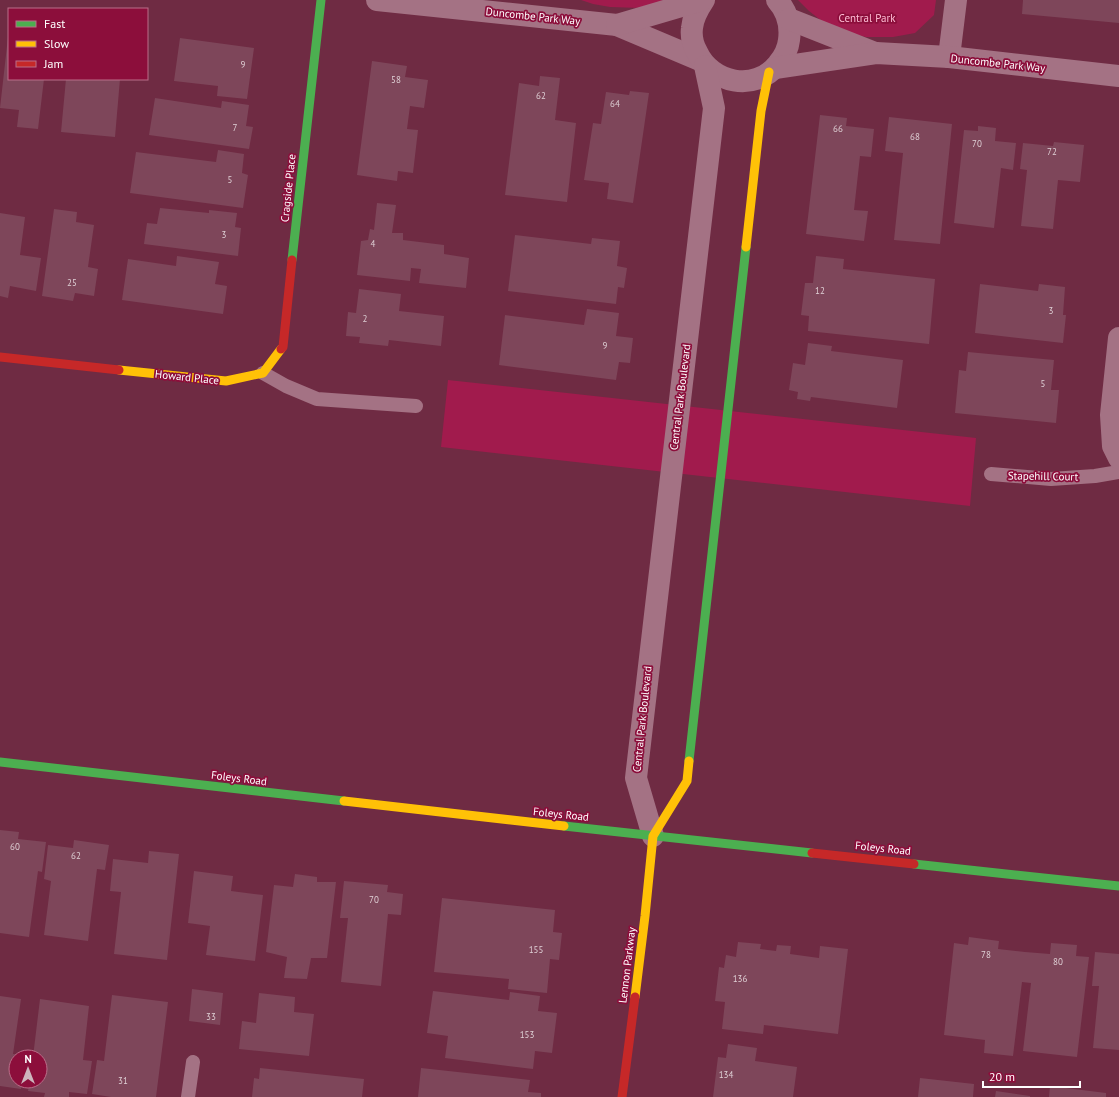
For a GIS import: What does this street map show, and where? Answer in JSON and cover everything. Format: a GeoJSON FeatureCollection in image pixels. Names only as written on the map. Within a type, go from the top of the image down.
{"type":"FeatureCollection","features":[{"type":"Feature","properties":{"kind":"street","name":"Cragside Place"},"geometry":{"type":"LineString","coordinates":[[263,372],[282,347],[321,0]]}},
{"type":"Feature","properties":{"kind":"street","name":"Duncombe Park Way"},"geometry":{"type":"LineString","coordinates":[[377,0],[539,8],[617,25],[703,63],[716,75],[729,80],[743,81],[756,79],[772,70],[876,53],[949,58],[1119,76]]}},
{"type":"Feature","properties":{"kind":"street","name":"Duncombe Park Way"},"geometry":{"type":"LineString","coordinates":[[617,25],[703,0]]}},
{"type":"Feature","properties":{"kind":"street","name":"Central Park Boulevard"},"geometry":{"type":"LineString","coordinates":[[653,836],[636,778],[714,108],[703,63],[693,45],[692,28],[696,12],[703,0]]}},
{"type":"Feature","properties":{"kind":"street"},"geometry":{"type":"LineString","coordinates":[[653,836],[687,781],[761,111],[772,70],[783,58],[789,45],[789,19],[778,0]]}},
{"type":"Feature","properties":{"kind":"street"},"geometry":{"type":"LineString","coordinates":[[949,58],[956,0]]}},
{"type":"Feature","properties":{"kind":"street","name":"Duncombe Park Way"},"geometry":{"type":"LineString","coordinates":[[789,19],[876,53]]}},
{"type":"Feature","properties":{"kind":"street"},"geometry":{"type":"LineString","coordinates":[[1119,338],[1111,415],[1113,446],[1119,458]]}},
{"type":"Feature","properties":{"kind":"street","name":"Howard Place"},"geometry":{"type":"LineString","coordinates":[[0,357],[226,381],[263,372]]}},
{"type":"Feature","properties":{"kind":"street","name":"Foleys Road"},"geometry":{"type":"LineString","coordinates":[[0,762],[653,836],[1119,886]]}},
{"type":"Feature","properties":{"kind":"street","name":"Lennon Parkway"},"geometry":{"type":"LineString","coordinates":[[622,1097],[645,916],[653,836]]}},
{"type":"Feature","properties":{"kind":"lane"},"geometry":{"type":"LineString","coordinates":[[263,372],[286,386],[317,399],[416,406]]}},
{"type":"Feature","properties":{"kind":"lane","name":"Stapehill Court"},"geometry":{"type":"LineString","coordinates":[[991,474],[1052,479],[1095,476],[1119,472]]}},
{"type":"Feature","properties":{"kind":"lane"},"geometry":{"type":"LineString","coordinates":[[188,1097],[193,1062]]}},
{"type":"Feature","properties":{"kind":"green space"},"geometry":{"type":"Polygon","coordinates":[[[581,0],[677,0],[641,8],[610,7],[581,0]]]}},
{"type":"Feature","properties":{"kind":"green space","name":"Central Park"},"geometry":{"type":"Polygon","coordinates":[[[798,0],[936,0],[934,15],[915,33],[893,37],[866,37],[832,29],[809,11],[798,0]]]}},
{"type":"Feature","properties":{"kind":"green space"},"geometry":{"type":"Polygon","coordinates":[[[448,380],[976,438],[970,506],[441,447],[448,380]]]}},
{"type":"Feature","properties":{"kind":"building"},"geometry":{"type":"Polygon","coordinates":[[[1023,0],[1119,0],[1119,23],[1022,14],[1023,0]]]}},
{"type":"Feature","properties":{"kind":"building"},"geometry":{"type":"Polygon","coordinates":[[[8,37],[8,80],[44,80],[38,129],[17,127],[19,110],[0,108],[8,37]]]}},
{"type":"Feature","properties":{"kind":"building"},"geometry":{"type":"Polygon","coordinates":[[[180,38],[254,48],[247,99],[217,96],[218,86],[174,81],[180,38]]]}},
{"type":"Feature","properties":{"kind":"building"},"geometry":{"type":"Polygon","coordinates":[[[372,61],[407,66],[405,77],[428,80],[424,108],[410,106],[407,129],[418,130],[413,173],[398,171],[397,181],[357,175],[372,61]]]}},
{"type":"Feature","properties":{"kind":"building"},"geometry":{"type":"Polygon","coordinates":[[[540,76],[560,78],[555,120],[576,123],[567,202],[505,195],[519,83],[539,86],[540,76]]]}},
{"type":"Feature","properties":{"kind":"building"},"geometry":{"type":"Polygon","coordinates":[[[66,80],[120,80],[115,137],[61,132],[66,80]]]}},
{"type":"Feature","properties":{"kind":"building"},"geometry":{"type":"Polygon","coordinates":[[[630,91],[649,93],[633,203],[607,199],[609,183],[584,180],[593,123],[601,124],[606,92],[629,95],[630,91]]]}},
{"type":"Feature","properties":{"kind":"building"},"geometry":{"type":"Polygon","coordinates":[[[155,98],[221,108],[222,101],[249,105],[246,126],[253,127],[249,149],[149,135],[155,98]]]}},
{"type":"Feature","properties":{"kind":"building"},"geometry":{"type":"Polygon","coordinates":[[[820,115],[847,118],[846,126],[874,129],[871,157],[860,156],[854,210],[868,211],[864,241],[806,234],[820,115]]]}},
{"type":"Feature","properties":{"kind":"building"},"geometry":{"type":"Polygon","coordinates":[[[889,117],[952,124],[940,244],[894,240],[903,153],[885,151],[889,117]]]}},
{"type":"Feature","properties":{"kind":"building"},"geometry":{"type":"Polygon","coordinates":[[[978,126],[996,128],[995,141],[1016,143],[1013,170],[1001,168],[994,228],[954,223],[964,130],[978,131],[978,126]]]}},
{"type":"Feature","properties":{"kind":"building"},"geometry":{"type":"Polygon","coordinates":[[[1054,142],[1084,145],[1080,182],[1058,180],[1053,229],[1021,226],[1027,170],[1020,169],[1023,143],[1053,146],[1054,142]]]}},
{"type":"Feature","properties":{"kind":"building"},"geometry":{"type":"Polygon","coordinates":[[[218,150],[244,154],[242,173],[248,175],[243,208],[130,193],[136,152],[216,162],[218,150]]]}},
{"type":"Feature","properties":{"kind":"building"},"geometry":{"type":"Polygon","coordinates":[[[377,203],[396,205],[392,233],[403,233],[403,240],[444,245],[444,254],[469,258],[466,288],[419,283],[421,269],[411,268],[410,281],[357,275],[361,241],[368,240],[370,229],[374,230],[377,203]]]}},
{"type":"Feature","properties":{"kind":"building"},"geometry":{"type":"Polygon","coordinates":[[[160,208],[209,213],[209,210],[237,213],[235,227],[241,228],[238,256],[144,244],[147,223],[157,224],[160,208]]]}},
{"type":"Feature","properties":{"kind":"building"},"geometry":{"type":"Polygon","coordinates":[[[54,209],[77,212],[76,222],[94,225],[88,267],[98,269],[94,296],[75,293],[73,301],[42,296],[54,209]]]}},
{"type":"Feature","properties":{"kind":"building"},"geometry":{"type":"Polygon","coordinates":[[[0,213],[25,217],[20,255],[41,258],[36,291],[10,286],[8,298],[0,296],[0,213]]]}},
{"type":"Feature","properties":{"kind":"building"},"geometry":{"type":"Polygon","coordinates":[[[515,235],[591,244],[592,238],[620,241],[617,266],[627,268],[624,288],[618,287],[616,304],[508,291],[515,235]]]}},
{"type":"Feature","properties":{"kind":"building"},"geometry":{"type":"Polygon","coordinates":[[[177,256],[219,262],[215,284],[227,286],[223,314],[122,300],[128,259],[176,266],[177,256]]]}},
{"type":"Feature","properties":{"kind":"building"},"geometry":{"type":"Polygon","coordinates":[[[816,256],[844,259],[843,269],[935,279],[929,344],[808,331],[809,316],[801,315],[805,283],[813,283],[816,256]]]}},
{"type":"Feature","properties":{"kind":"building"},"geometry":{"type":"Polygon","coordinates":[[[980,284],[1038,291],[1039,284],[1065,287],[1063,315],[1066,315],[1063,343],[975,333],[980,284]]]}},
{"type":"Feature","properties":{"kind":"building"},"geometry":{"type":"Polygon","coordinates":[[[359,289],[401,294],[399,311],[444,316],[441,346],[389,340],[388,346],[359,343],[360,337],[346,336],[348,312],[356,313],[359,289]]]}},
{"type":"Feature","properties":{"kind":"building"},"geometry":{"type":"Polygon","coordinates":[[[587,309],[619,313],[616,336],[633,338],[630,363],[619,362],[616,380],[499,365],[505,315],[584,325],[587,309]]]}},
{"type":"Feature","properties":{"kind":"building"},"geometry":{"type":"Polygon","coordinates":[[[808,343],[832,346],[831,351],[903,360],[897,408],[811,397],[810,401],[797,399],[798,392],[789,390],[793,363],[805,365],[808,343]]]}},
{"type":"Feature","properties":{"kind":"building"},"geometry":{"type":"Polygon","coordinates":[[[968,352],[1054,360],[1051,390],[1059,390],[1056,423],[955,413],[959,370],[966,371],[968,352]]]}},
{"type":"Feature","properties":{"kind":"building"},"geometry":{"type":"Polygon","coordinates":[[[0,830],[19,832],[18,839],[46,842],[42,872],[38,871],[29,937],[0,933],[0,830]]]}},
{"type":"Feature","properties":{"kind":"building"},"geometry":{"type":"Polygon","coordinates":[[[74,840],[109,845],[105,870],[97,869],[88,941],[44,935],[51,881],[44,879],[48,845],[73,848],[74,840]]]}},
{"type":"Feature","properties":{"kind":"building"},"geometry":{"type":"Polygon","coordinates":[[[149,851],[179,854],[167,960],[114,954],[121,892],[110,891],[113,859],[148,863],[149,851]]]}},
{"type":"Feature","properties":{"kind":"building"},"geometry":{"type":"Polygon","coordinates":[[[194,871],[233,876],[231,891],[263,895],[255,961],[206,955],[210,926],[188,923],[194,871]]]}},
{"type":"Feature","properties":{"kind":"building"},"geometry":{"type":"Polygon","coordinates":[[[295,874],[317,877],[317,882],[336,882],[327,958],[311,958],[307,979],[284,978],[287,957],[266,952],[274,885],[293,887],[295,874]]]}},
{"type":"Feature","properties":{"kind":"building"},"geometry":{"type":"Polygon","coordinates":[[[344,881],[388,885],[387,892],[403,894],[401,915],[388,914],[381,986],[341,982],[348,918],[340,918],[344,881]]]}},
{"type":"Feature","properties":{"kind":"building"},"geometry":{"type":"Polygon","coordinates":[[[442,898],[555,910],[553,932],[562,933],[559,960],[550,959],[547,993],[508,989],[509,979],[434,972],[442,898]]]}},
{"type":"Feature","properties":{"kind":"building"},"geometry":{"type":"Polygon","coordinates":[[[969,937],[999,941],[998,949],[1050,954],[1051,943],[1077,945],[1076,956],[1089,957],[1077,1057],[1023,1051],[1031,983],[1022,982],[1013,1056],[984,1053],[985,1040],[944,1035],[954,943],[968,945],[969,937]]]}},
{"type":"Feature","properties":{"kind":"building"},"geometry":{"type":"Polygon","coordinates":[[[738,942],[761,944],[760,949],[776,951],[777,945],[791,946],[790,954],[819,958],[820,946],[848,949],[838,1034],[764,1025],[763,1034],[722,1029],[725,1002],[715,1001],[719,967],[724,968],[726,955],[736,957],[738,942]]]}},
{"type":"Feature","properties":{"kind":"building"},"geometry":{"type":"Polygon","coordinates":[[[1095,952],[1119,954],[1119,1050],[1093,1048],[1099,986],[1092,986],[1095,952]]]}},
{"type":"Feature","properties":{"kind":"building"},"geometry":{"type":"Polygon","coordinates":[[[192,989],[223,993],[220,1025],[189,1021],[192,989]]]}},
{"type":"Feature","properties":{"kind":"building"},"geometry":{"type":"Polygon","coordinates":[[[433,991],[509,1000],[510,992],[540,996],[538,1011],[557,1013],[552,1053],[535,1051],[533,1069],[445,1058],[448,1036],[427,1033],[433,991]]]}},
{"type":"Feature","properties":{"kind":"building"},"geometry":{"type":"Polygon","coordinates":[[[259,993],[295,997],[294,1012],[314,1014],[309,1056],[239,1049],[242,1021],[256,1023],[259,993]]]}},
{"type":"Feature","properties":{"kind":"building"},"geometry":{"type":"Polygon","coordinates":[[[112,995],[168,1002],[156,1097],[111,1097],[92,1094],[97,1060],[104,1061],[112,995]]]}},
{"type":"Feature","properties":{"kind":"building"},"geometry":{"type":"Polygon","coordinates":[[[0,996],[21,999],[14,1049],[8,1049],[8,1087],[0,1086],[0,996]]]}},
{"type":"Feature","properties":{"kind":"building"},"geometry":{"type":"Polygon","coordinates":[[[40,999],[89,1006],[83,1060],[92,1061],[87,1094],[69,1092],[69,1097],[44,1097],[45,1093],[28,1091],[28,1089],[48,1089],[48,1049],[34,1049],[40,999]]]}},
{"type":"Feature","properties":{"kind":"building"},"geometry":{"type":"Polygon","coordinates":[[[728,1044],[757,1048],[755,1061],[797,1067],[793,1097],[713,1097],[718,1057],[726,1058],[728,1044]]]}},
{"type":"Feature","properties":{"kind":"building"},"geometry":{"type":"Polygon","coordinates":[[[260,1068],[364,1079],[362,1097],[252,1097],[254,1078],[259,1079],[260,1068]]]}},
{"type":"Feature","properties":{"kind":"building"},"geometry":{"type":"Polygon","coordinates":[[[421,1068],[530,1080],[528,1092],[541,1093],[541,1097],[418,1097],[421,1068]]]}},
{"type":"Feature","properties":{"kind":"building"},"geometry":{"type":"Polygon","coordinates":[[[920,1078],[974,1084],[973,1097],[918,1097],[920,1078]]]}},
{"type":"Feature","properties":{"kind":"building"},"geometry":{"type":"Polygon","coordinates":[[[1050,1086],[1106,1093],[1106,1097],[1049,1097],[1050,1086]]]}},
{"type":"Feature","properties":{"kind":"building"},"geometry":{"type":"Polygon","coordinates":[[[996,1091],[1030,1096],[1030,1097],[995,1097],[996,1091]]]}},
{"type":"Feature","properties":{"kind":"traffic: fast"},"geometry":{"type":"LineString","coordinates":[[292,260],[321,0]]}},
{"type":"Feature","properties":{"kind":"traffic: fast"},"geometry":{"type":"LineString","coordinates":[[689,761],[746,247]]}},
{"type":"Feature","properties":{"kind":"traffic: fast"},"geometry":{"type":"LineString","coordinates":[[0,762],[344,801]]}},
{"type":"Feature","properties":{"kind":"traffic: fast"},"geometry":{"type":"LineString","coordinates":[[564,826],[812,853]]}},
{"type":"Feature","properties":{"kind":"traffic: fast"},"geometry":{"type":"LineString","coordinates":[[914,864],[1119,886]]}},
{"type":"Feature","properties":{"kind":"traffic: slow"},"geometry":{"type":"LineString","coordinates":[[746,247],[761,111],[769,72]]}},
{"type":"Feature","properties":{"kind":"traffic: slow"},"geometry":{"type":"LineString","coordinates":[[119,370],[226,381],[263,373],[281,349]]}},
{"type":"Feature","properties":{"kind":"traffic: slow"},"geometry":{"type":"LineString","coordinates":[[635,997],[653,836],[687,781],[689,761]]}},
{"type":"Feature","properties":{"kind":"traffic: slow"},"geometry":{"type":"LineString","coordinates":[[344,801],[564,826]]}},
{"type":"Feature","properties":{"kind":"traffic: jam"},"geometry":{"type":"LineString","coordinates":[[281,349],[283,347],[292,260]]}},
{"type":"Feature","properties":{"kind":"traffic: jam"},"geometry":{"type":"LineString","coordinates":[[0,357],[119,370]]}},
{"type":"Feature","properties":{"kind":"traffic: jam"},"geometry":{"type":"LineString","coordinates":[[812,853],[914,864]]}},
{"type":"Feature","properties":{"kind":"traffic: jam"},"geometry":{"type":"LineString","coordinates":[[622,1097],[635,997]]}}]}
